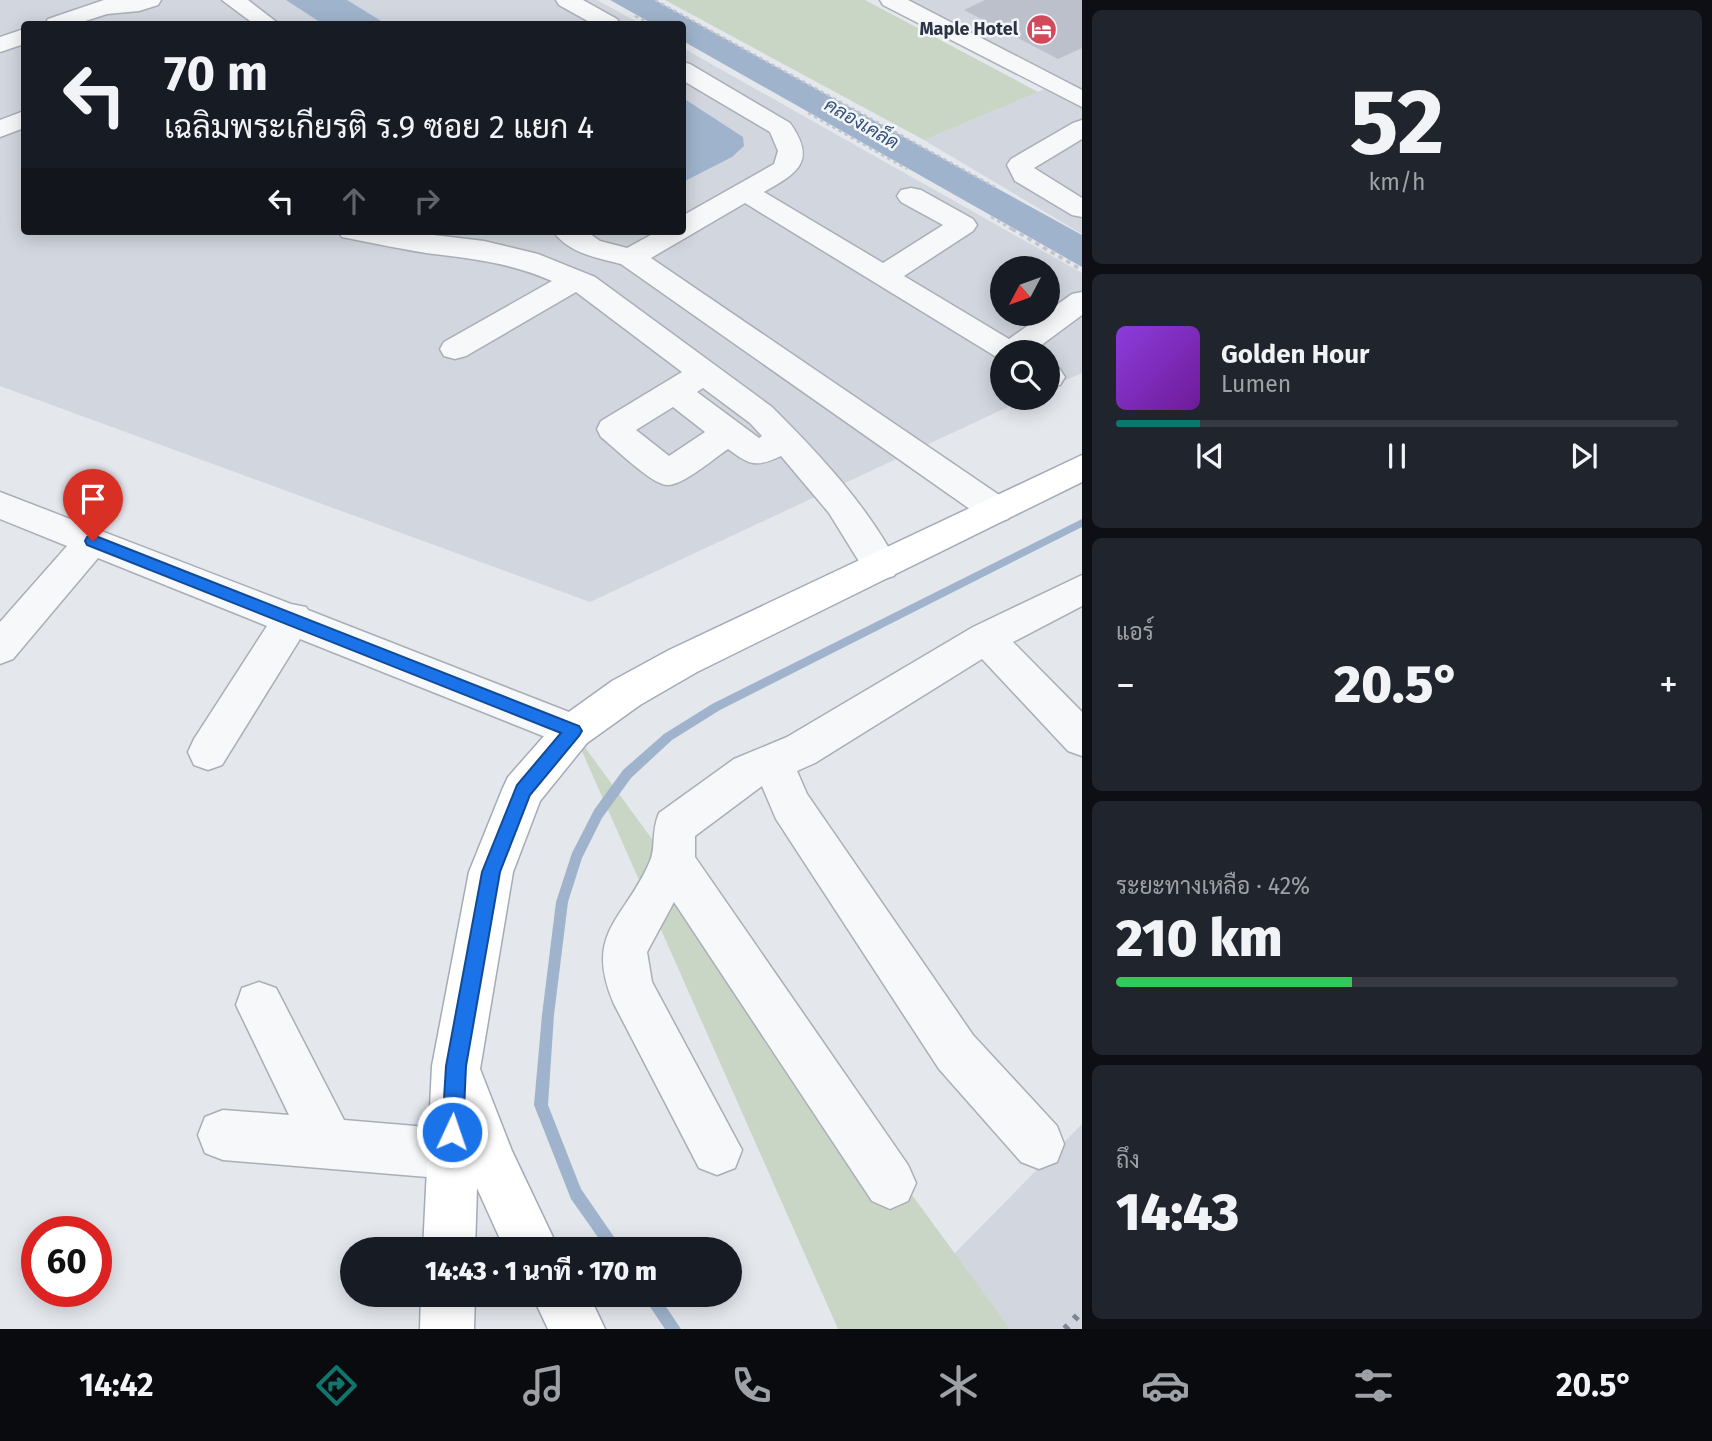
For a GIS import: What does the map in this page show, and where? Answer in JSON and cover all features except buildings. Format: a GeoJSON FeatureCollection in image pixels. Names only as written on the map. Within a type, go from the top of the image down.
{"type":"FeatureCollection","features":[{"type":"Feature","properties":{"kind":"main road"},"geometry":{"type":"LineString","coordinates":[[449,1237],[456,1066],[491,872],[523,790],[573,731],[626,693],[1082,467]]}},
{"type":"Feature","properties":{"kind":"main road"},"geometry":{"type":"LineString","coordinates":[[456,1066],[483,1143],[526,1237]]}},
{"type":"Feature","properties":{"kind":"main road"},"geometry":{"type":"LineString","coordinates":[[447,1329],[448,1307]]}},
{"type":"Feature","properties":{"kind":"main road"},"geometry":{"type":"LineString","coordinates":[[566,1307],[578,1329]]}},
{"type":"Feature","properties":{"kind":"street"},"geometry":{"type":"LineString","coordinates":[[67,21],[150,0]]}},
{"type":"Feature","properties":{"kind":"street"},"geometry":{"type":"LineString","coordinates":[[233,0],[255,21]]}},
{"type":"Feature","properties":{"kind":"street"},"geometry":{"type":"LineString","coordinates":[[567,0],[604,21]]}},
{"type":"Feature","properties":{"kind":"street"},"geometry":{"type":"LineString","coordinates":[[891,0],[1082,100]]}},
{"type":"Feature","properties":{"kind":"street"},"geometry":{"type":"LineString","coordinates":[[0,45],[21,37]]}},
{"type":"Feature","properties":{"kind":"street"},"geometry":{"type":"LineString","coordinates":[[1012,38],[1082,75]]}},
{"type":"Feature","properties":{"kind":"street"},"geometry":{"type":"LineString","coordinates":[[1005,61],[1034,50]]}},
{"type":"Feature","properties":{"kind":"street"},"geometry":{"type":"LineString","coordinates":[[686,71],[781,128],[789,141],[790,160],[782,170],[686,226]]}},
{"type":"Feature","properties":{"kind":"street"},"geometry":{"type":"LineString","coordinates":[[0,129],[21,120]]}},
{"type":"Feature","properties":{"kind":"street"},"geometry":{"type":"LineString","coordinates":[[1082,128],[1020,165],[1024,175],[1082,209]]}},
{"type":"Feature","properties":{"kind":"street"},"geometry":{"type":"LineString","coordinates":[[884,276],[962,225],[910,184]]}},
{"type":"Feature","properties":{"kind":"street"},"geometry":{"type":"LineString","coordinates":[[745,192],[990,340]]}},
{"type":"Feature","properties":{"kind":"street"},"geometry":{"type":"LineString","coordinates":[[484,250],[513,235]]}},
{"type":"Feature","properties":{"kind":"street"},"geometry":{"type":"LineString","coordinates":[[573,235],[590,247],[631,258],[996,510]]}},
{"type":"Feature","properties":{"kind":"street"},"geometry":{"type":"LineString","coordinates":[[631,258],[671,235]]}},
{"type":"Feature","properties":{"kind":"street"},"geometry":{"type":"LineString","coordinates":[[362,240],[484,250],[528,260],[585,285],[761,415],[841,504],[881,566]]}},
{"type":"Feature","properties":{"kind":"street"},"geometry":{"type":"LineString","coordinates":[[454,349],[575,280]]}},
{"type":"Feature","properties":{"kind":"street"},"geometry":{"type":"LineString","coordinates":[[1027,340],[1082,301]]}},
{"type":"Feature","properties":{"kind":"street"},"geometry":{"type":"LineString","coordinates":[[704,373],[613,429],[668,473],[728,433]]}},
{"type":"Feature","properties":{"kind":"street"},"geometry":{"type":"LineString","coordinates":[[675,392],[757,453],[785,439]]}},
{"type":"Feature","properties":{"kind":"street"},"geometry":{"type":"LineString","coordinates":[[0,505],[293,618],[573,731]]}},
{"type":"Feature","properties":{"kind":"street"},"geometry":{"type":"LineString","coordinates":[[0,648],[93,541]]}},
{"type":"Feature","properties":{"kind":"street"},"geometry":{"type":"LineString","coordinates":[[717,1150],[630,988],[624,949],[673,862],[674,827],[749,772],[801,750],[986,638],[1082,589]]}},
{"type":"Feature","properties":{"kind":"street"},"geometry":{"type":"LineString","coordinates":[[208,751],[293,618]]}},
{"type":"Feature","properties":{"kind":"street"},"geometry":{"type":"LineString","coordinates":[[986,638],[1082,739]]}},
{"type":"Feature","properties":{"kind":"street"},"geometry":{"type":"LineString","coordinates":[[774,762],[791,807],[956,1052],[1039,1144]]}},
{"type":"Feature","properties":{"kind":"street"},"geometry":{"type":"LineString","coordinates":[[673,862],[890,1183]]}},
{"type":"Feature","properties":{"kind":"street"},"geometry":{"type":"LineString","coordinates":[[259,1005],[330,1143]]}},
{"type":"Feature","properties":{"kind":"street"},"geometry":{"type":"LineString","coordinates":[[223,1135],[451,1154]]}},
{"type":"Feature","properties":{"kind":"path"},"geometry":{"type":"LineString","coordinates":[[655,0],[997,188]]}},
{"type":"Feature","properties":{"kind":"path"},"geometry":{"type":"LineString","coordinates":[[802,110],[910,184]]}},
{"type":"Feature","properties":{"kind":"path"},"geometry":{"type":"LineString","coordinates":[[981,211],[1082,270]]}},
{"type":"Feature","properties":{"kind":"shaded area"},"geometry":{"type":"Polygon","coordinates":[[[0,0],[597,0],[636,21],[21,21],[21,235],[686,235],[686,50],[1052,256],[990,256],[990,326],[1060,326],[1060,261],[1082,273],[1082,373],[1060,383],[1060,340],[990,340],[990,410],[1001,410],[590,602],[0,386],[0,0]]]}},
{"type":"Feature","properties":{"kind":"shaded area"},"geometry":{"type":"Polygon","coordinates":[[[909,0],[1082,0],[1082,234],[924,140],[1066,80],[909,0]]]}},
{"type":"Feature","properties":{"kind":"shaded area"},"geometry":{"type":"Polygon","coordinates":[[[1082,1124],[1082,1329],[880,1329],[1082,1124]]]}},
{"type":"Feature","properties":{"kind":"green space"},"geometry":{"type":"Polygon","coordinates":[[[665,0],[865,0],[1038,92],[924,140],[665,0]]]}},
{"type":"Feature","properties":{"kind":"green space"},"geometry":{"type":"Polygon","coordinates":[[[573,731],[1010,1329],[838,1329],[573,731]]]}},
{"type":"Feature","properties":{"kind":"water"},"geometry":{"type":"Polygon","coordinates":[[[286,0],[347,0],[381,21],[318,21],[286,0]]]}},
{"type":"Feature","properties":{"kind":"water","name":"คลองเคล็ด"},"geometry":{"type":"Polygon","coordinates":[[[610,0],[655,0],[1082,235],[1082,267],[686,43],[686,21],[648,21],[610,0]]]}},
{"type":"Feature","properties":{"kind":"water"},"geometry":{"type":"Polygon","coordinates":[[[686,100],[743,137],[744,146],[732,157],[686,180],[686,100]]]}},
{"type":"Feature","properties":{"kind":"waterway"},"geometry":{"type":"LineString","coordinates":[[607,1237],[576,1194],[541,1105],[548,1015],[562,902],[576,857],[598,814],[627,774],[668,737],[716,707],[1082,523]]}},
{"type":"Feature","properties":{"kind":"waterway"},"geometry":{"type":"LineString","coordinates":[[658,1307],[674,1329]]}},
{"type":"Feature","properties":{"kind":"railway"},"geometry":{"type":"LineString","coordinates":[[1065,1329],[1082,1311]]}},
{"type":"Feature","properties":{"kind":"place","name":"Maple Hotel"},"geometry":{"type":"Point","coordinates":[1041,29]}},
{"type":"Feature","properties":{"kind":"route"},"geometry":{"type":"LineString","coordinates":[[93,541],[573,731],[523,790],[491,872],[456,1066],[452,1132]]}}]}
